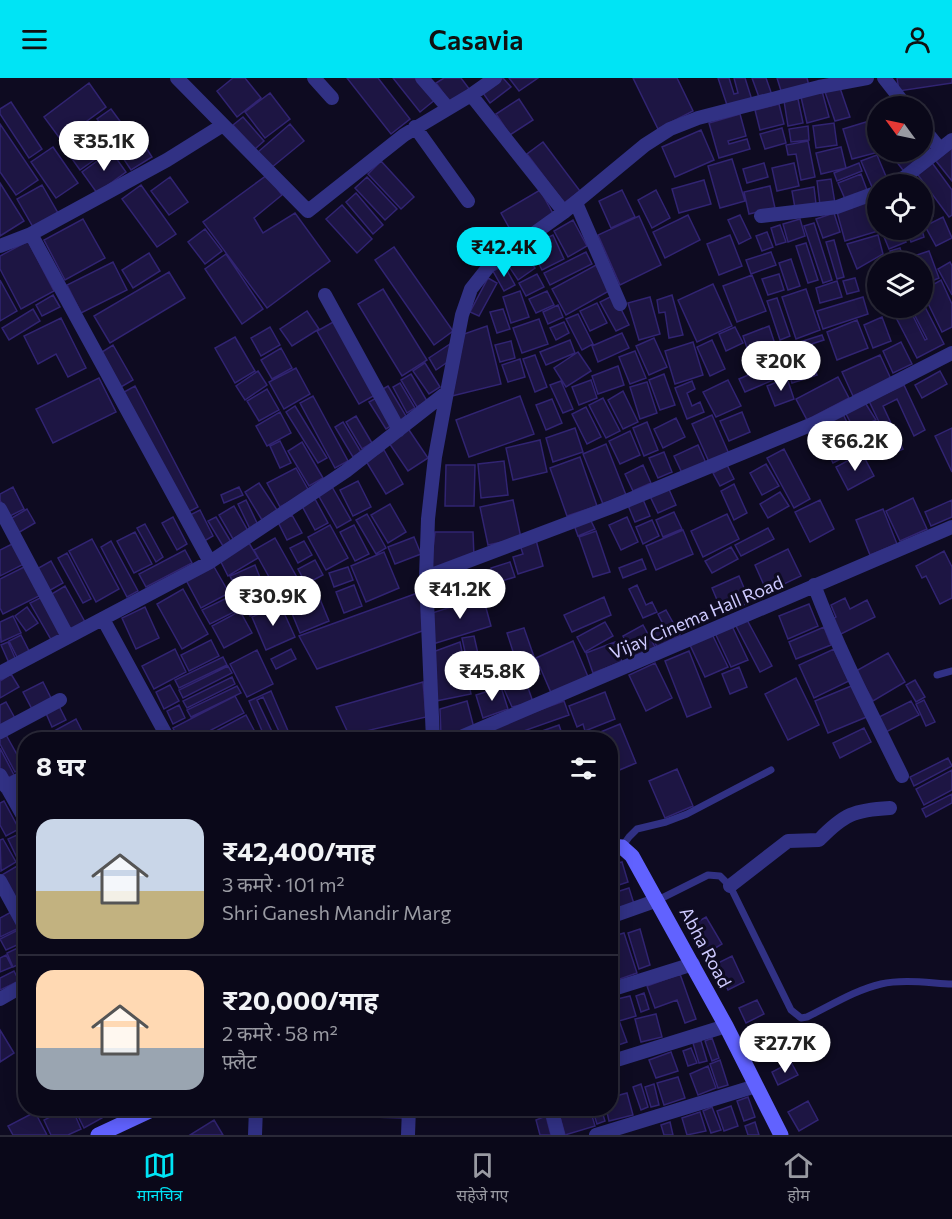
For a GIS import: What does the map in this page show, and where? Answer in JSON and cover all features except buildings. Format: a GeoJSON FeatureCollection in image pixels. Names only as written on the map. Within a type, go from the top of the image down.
{"type":"FeatureCollection","features":[{"type":"Feature","properties":{"kind":"street"},"geometry":{"type":"LineString","coordinates":[[177,78],[308,211],[415,128],[495,78]]}},
{"type":"Feature","properties":{"kind":"street"},"geometry":{"type":"LineString","coordinates":[[314,78],[332,98]]}},
{"type":"Feature","properties":{"kind":"street"},"geometry":{"type":"LineString","coordinates":[[422,78],[448,108]]}},
{"type":"Feature","properties":{"kind":"street"},"geometry":{"type":"LineString","coordinates":[[433,732],[426,578],[428,519],[432,478],[447,392],[462,315],[471,289],[489,265],[564,213],[645,145],[670,129],[698,118],[819,87],[867,78]]}},
{"type":"Feature","properties":{"kind":"street"},"geometry":{"type":"LineString","coordinates":[[884,78],[898,96]]}},
{"type":"Feature","properties":{"kind":"street"},"geometry":{"type":"LineString","coordinates":[[471,95],[564,213]]}},
{"type":"Feature","properties":{"kind":"street"},"geometry":{"type":"LineString","coordinates":[[0,246],[32,234],[167,160],[223,125]]}},
{"type":"Feature","properties":{"kind":"street"},"geometry":{"type":"LineString","coordinates":[[415,128],[468,201]]}},
{"type":"Feature","properties":{"kind":"street"},"geometry":{"type":"LineString","coordinates":[[933,140],[940,149]]}},
{"type":"Feature","properties":{"kind":"street"},"geometry":{"type":"LineString","coordinates":[[909,174],[952,140]]}},
{"type":"Feature","properties":{"kind":"street"},"geometry":{"type":"LineString","coordinates":[[761,216],[837,207],[867,196]]}},
{"type":"Feature","properties":{"kind":"street"},"geometry":{"type":"LineString","coordinates":[[576,203],[620,304]]}},
{"type":"Feature","properties":{"kind":"street"},"geometry":{"type":"LineString","coordinates":[[32,234],[210,562]]}},
{"type":"Feature","properties":{"kind":"street"},"geometry":{"type":"LineString","coordinates":[[325,295],[399,430]]}},
{"type":"Feature","properties":{"kind":"street"},"geometry":{"type":"LineString","coordinates":[[426,578],[614,506],[815,423],[952,353]]}},
{"type":"Feature","properties":{"kind":"street"},"geometry":{"type":"LineString","coordinates":[[0,673],[210,562],[346,471],[447,392]]}},
{"type":"Feature","properties":{"kind":"street"},"geometry":{"type":"LineString","coordinates":[[0,509],[68,637]]}},
{"type":"Feature","properties":{"kind":"street","name":"Vijay Cinema Hall Road"},"geometry":{"type":"LineString","coordinates":[[473,732],[952,527]]}},
{"type":"Feature","properties":{"kind":"street"},"geometry":{"type":"LineString","coordinates":[[814,585],[846,662],[902,776]]}},
{"type":"Feature","properties":{"kind":"street"},"geometry":{"type":"LineString","coordinates":[[103,620],[164,732]]}},
{"type":"Feature","properties":{"kind":"street"},"geometry":{"type":"LineString","coordinates":[[0,732],[60,700]]}},
{"type":"Feature","properties":{"kind":"street"},"geometry":{"type":"LineString","coordinates":[[18,778],[3,781],[18,807]]}},
{"type":"Feature","properties":{"kind":"street"},"geometry":{"type":"LineString","coordinates":[[730,886],[788,841],[819,840],[838,820],[864,809],[890,808]]}},
{"type":"Feature","properties":{"kind":"street","name":"Abha Road"},"geometry":{"type":"LineString","coordinates":[[618,848],[632,856],[658,900],[726,1026],[781,1135]]}},
{"type":"Feature","properties":{"kind":"street"},"geometry":{"type":"LineString","coordinates":[[0,881],[18,914]]}},
{"type":"Feature","properties":{"kind":"street"},"geometry":{"type":"LineString","coordinates":[[618,914],[658,900]]}},
{"type":"Feature","properties":{"kind":"street"},"geometry":{"type":"LineString","coordinates":[[618,987],[693,964]]}},
{"type":"Feature","properties":{"kind":"street"},"geometry":{"type":"LineString","coordinates":[[0,999],[18,989]]}},
{"type":"Feature","properties":{"kind":"street"},"geometry":{"type":"LineString","coordinates":[[618,1060],[726,1026]]}},
{"type":"Feature","properties":{"kind":"street"},"geometry":{"type":"LineString","coordinates":[[596,1135],[756,1086]]}},
{"type":"Feature","properties":{"kind":"street"},"geometry":{"type":"LineString","coordinates":[[98,1135],[139,1116]]}},
{"type":"Feature","properties":{"kind":"street"},"geometry":{"type":"LineString","coordinates":[[255,1135],[256,1116]]}},
{"type":"Feature","properties":{"kind":"street"},"geometry":{"type":"LineString","coordinates":[[408,1135],[409,1116]]}},
{"type":"Feature","properties":{"kind":"street"},"geometry":{"type":"LineString","coordinates":[[553,1116],[558,1135]]}},
{"type":"Feature","properties":{"kind":"lane"},"geometry":{"type":"LineString","coordinates":[[937,675],[952,671]]}},
{"type":"Feature","properties":{"kind":"lane"},"geometry":{"type":"LineString","coordinates":[[618,845],[637,829],[687,814],[771,770]]}},
{"type":"Feature","properties":{"kind":"lane"},"geometry":{"type":"LineString","coordinates":[[658,900],[708,874],[720,876],[730,886],[791,1010],[801,1018],[881,984],[911,982],[952,984]]}}]}
